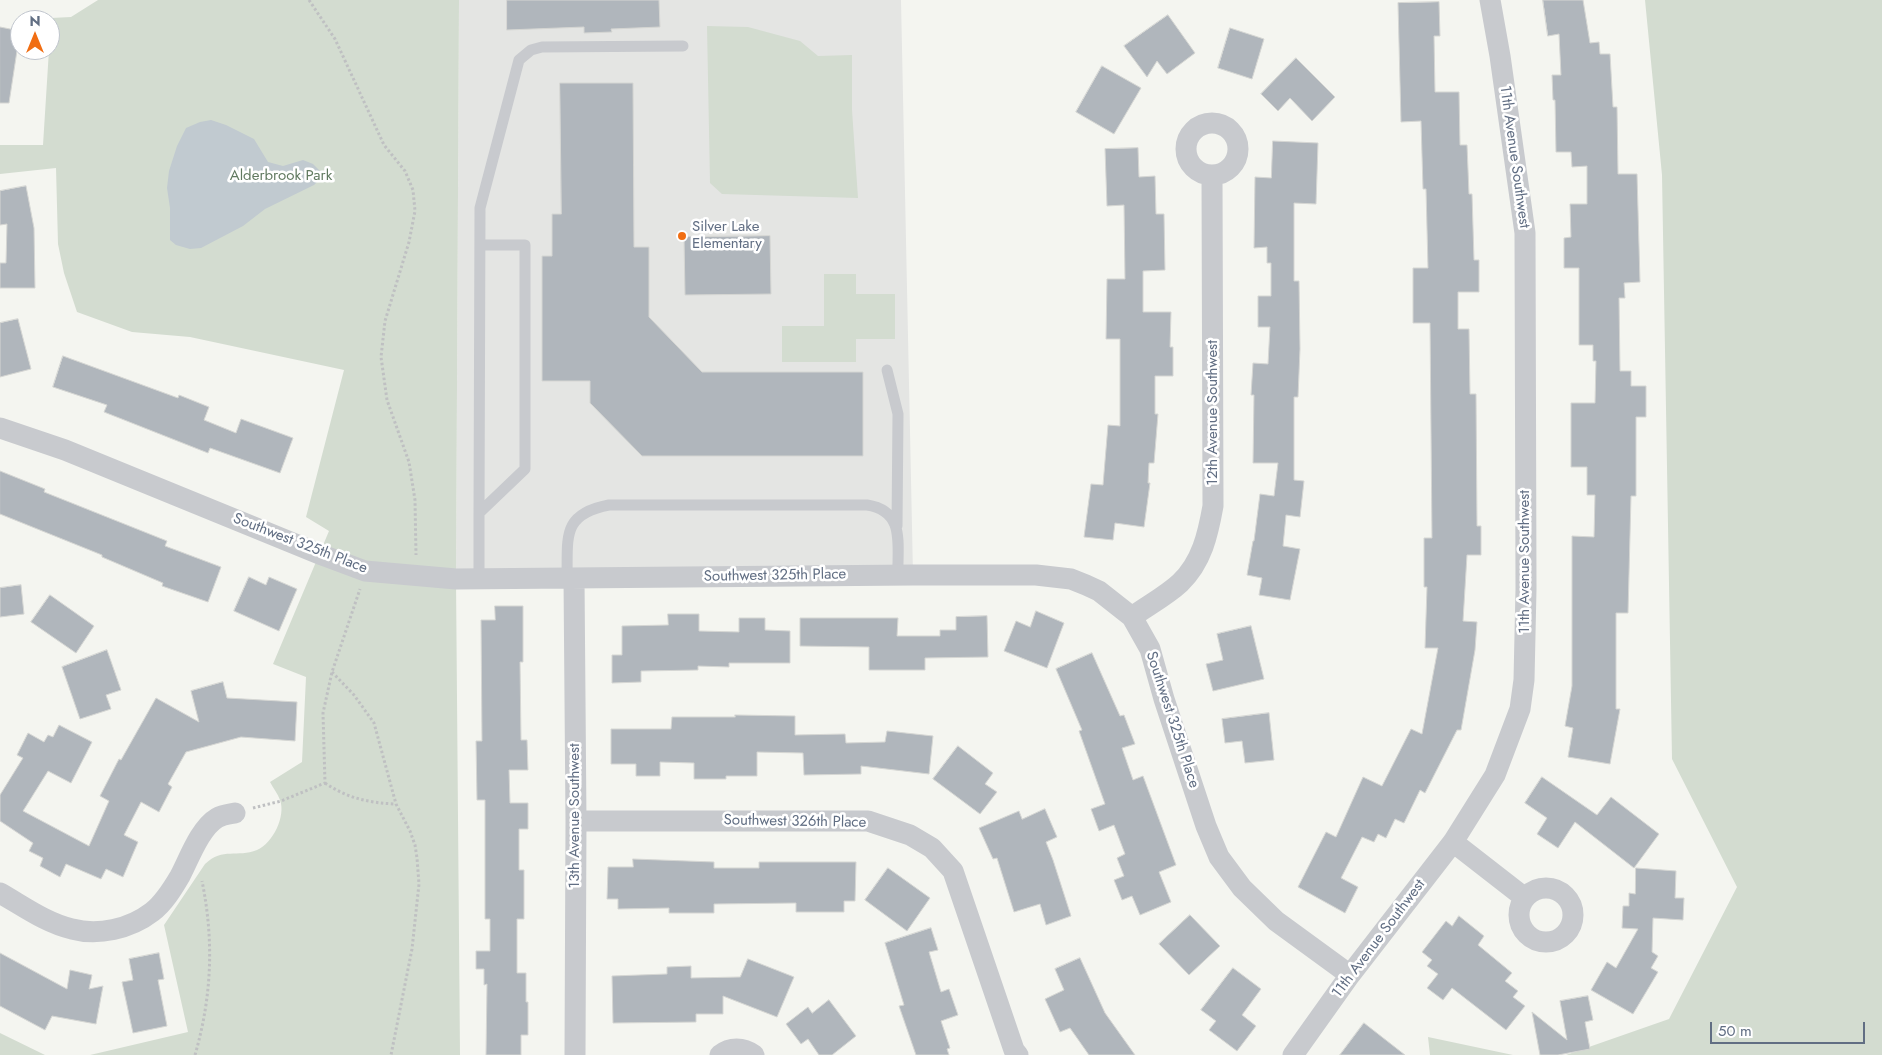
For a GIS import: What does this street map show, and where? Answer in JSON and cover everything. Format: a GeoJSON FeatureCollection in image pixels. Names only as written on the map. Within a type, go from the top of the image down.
{"type":"FeatureCollection","features":[{"type":"Feature","properties":{"kind":"street","name":"11th Avenue Southwest"},"geometry":{"type":"LineString","coordinates":[[1293,1055],[1350,974],[1453,842],[1495,775],[1520,708],[1524,680],[1526,589],[1525,233],[1500,56],[1490,0]]}},
{"type":"Feature","properties":{"kind":"street","name":"12th Avenue Southwest"},"geometry":{"type":"LineString","coordinates":[[1132,617],[1180,584],[1198,562],[1208,536],[1213,506],[1212,176]]}},
{"type":"Feature","properties":{"kind":"street","name":"Southwest 325th Place"},"geometry":{"type":"LineString","coordinates":[[0,428],[65,450],[322,555],[366,571],[479,579],[1036,575],[1071,579],[1099,591],[1132,617],[1150,649],[1206,826],[1219,857],[1242,888],[1276,921],[1350,974]]}},
{"type":"Feature","properties":{"kind":"street","name":"13th Avenue Southwest"},"geometry":{"type":"LineString","coordinates":[[570,578],[576,821],[575,1055]]}},
{"type":"Feature","properties":{"kind":"street"},"geometry":{"type":"LineString","coordinates":[[0,893],[47,920],[71,929],[90,932],[124,927],[152,912],[161,904],[180,876],[201,835],[216,818],[235,813]]}},
{"type":"Feature","properties":{"kind":"street","name":"Southwest 326th Place"},"geometry":{"type":"LineString","coordinates":[[576,821],[868,821],[910,835],[932,848],[953,871],[1014,1050],[1018,1055]]}},
{"type":"Feature","properties":{"kind":"street"},"geometry":{"type":"LineString","coordinates":[[1453,842],[1525,898]]}},
{"type":"Feature","properties":{"kind":"street"},"geometry":{"type":"LineString","coordinates":[[720,1055],[733,1049],[742,1049],[754,1055]]}},
{"type":"Feature","properties":{"kind":"lane"},"geometry":{"type":"LineString","coordinates":[[479,579],[480,208],[519,60],[525,54],[542,47],[683,46]]}},
{"type":"Feature","properties":{"kind":"lane"},"geometry":{"type":"LineString","coordinates":[[479,513],[525,469],[525,245],[480,245]]}},
{"type":"Feature","properties":{"kind":"lane"},"geometry":{"type":"LineString","coordinates":[[887,370],[898,414],[898,575]]}},
{"type":"Feature","properties":{"kind":"lane"},"geometry":{"type":"LineString","coordinates":[[570,578],[568,535],[570,526],[591,510],[609,505],[867,505],[876,507],[886,513],[894,519],[897,527]]}},
{"type":"Feature","properties":{"kind":"path"},"geometry":{"type":"LineString","coordinates":[[309,0],[334,39],[384,144],[405,171],[413,190],[415,211],[409,242],[385,321],[381,357],[387,400],[409,462],[413,491],[416,576]]}},
{"type":"Feature","properties":{"kind":"path"},"geometry":{"type":"LineString","coordinates":[[325,783],[323,713],[332,672],[366,571]]}},
{"type":"Feature","properties":{"kind":"path"},"geometry":{"type":"LineString","coordinates":[[332,672],[354,695],[374,723],[396,804],[415,845],[419,884],[412,949],[391,1055]]}},
{"type":"Feature","properties":{"kind":"path"},"geometry":{"type":"LineString","coordinates":[[325,783],[341,794],[353,798],[396,804]]}},
{"type":"Feature","properties":{"kind":"path"},"geometry":{"type":"LineString","coordinates":[[235,813],[281,800],[325,783]]}},
{"type":"Feature","properties":{"kind":"path"},"geometry":{"type":"LineString","coordinates":[[194,848],[208,912],[210,958],[208,998],[203,1029],[195,1055]]}},
{"type":"Feature","properties":{"kind":"shaded area","name":"Silver Lake Elementary"},"geometry":{"type":"Polygon","coordinates":[[[459,0],[901,0],[913,575],[456,579],[459,0]]]}},
{"type":"Feature","properties":{"kind":"shaded area"},"geometry":{"type":"Polygon","coordinates":[[[211,120],[254,139],[268,162],[283,166],[303,160],[313,164],[319,170],[321,178],[314,185],[265,209],[243,226],[201,248],[190,249],[176,245],[170,240],[170,208],[167,188],[169,171],[177,146],[186,128],[211,120]]]}},
{"type":"Feature","properties":{"kind":"green space","name":"Alderbrook Park"},"geometry":{"type":"Polygon","coordinates":[[[98,0],[459,0],[456,579],[460,1055],[90,1055],[188,1032],[164,925],[205,864],[224,854],[257,850],[268,841],[277,828],[281,814],[280,800],[270,782],[302,762],[306,677],[273,664],[329,531],[306,517],[344,370],[190,337],[132,332],[77,312],[64,273],[58,244],[56,168],[0,174],[0,145],[43,145],[48,60],[60,60],[60,18],[71,17],[98,0]]]}},
{"type":"Feature","properties":{"kind":"green space"},"geometry":{"type":"Polygon","coordinates":[[[1645,0],[1882,0],[1882,1055],[1566,1055],[1669,1019],[1737,887],[1672,759],[1662,175],[1645,0]]]}},
{"type":"Feature","properties":{"kind":"green space"},"geometry":{"type":"Polygon","coordinates":[[[707,26],[748,27],[800,41],[818,56],[852,55],[852,110],[858,198],[722,194],[710,183],[707,26]]]}},
{"type":"Feature","properties":{"kind":"green space"},"geometry":{"type":"Polygon","coordinates":[[[824,274],[856,274],[856,294],[895,294],[895,339],[856,339],[856,362],[782,362],[782,326],[824,326],[824,274]]]}},
{"type":"Feature","properties":{"kind":"green space"},"geometry":{"type":"Polygon","coordinates":[[[0,1033],[45,1055],[0,1055],[0,1033]]]}},
{"type":"Feature","properties":{"kind":"green space"},"geometry":{"type":"Polygon","coordinates":[[[1428,1037],[1513,1055],[1430,1055],[1428,1037]]]}},
{"type":"Feature","properties":{"kind":"building"},"geometry":{"type":"Polygon","coordinates":[[[507,0],[659,0],[660,27],[611,29],[612,32],[584,33],[584,27],[507,30],[507,0]]]}},
{"type":"Feature","properties":{"kind":"building"},"geometry":{"type":"Polygon","coordinates":[[[1543,0],[1583,0],[1590,43],[1599,42],[1600,54],[1610,54],[1613,107],[1617,107],[1618,174],[1637,174],[1640,282],[1624,283],[1625,298],[1619,298],[1620,371],[1631,371],[1631,386],[1646,386],[1646,417],[1636,417],[1636,496],[1631,496],[1628,613],[1616,613],[1616,709],[1620,709],[1610,764],[1568,757],[1573,728],[1565,726],[1572,686],[1572,536],[1594,537],[1595,495],[1587,495],[1587,467],[1571,467],[1571,403],[1595,403],[1596,361],[1593,361],[1593,345],[1579,345],[1579,268],[1564,268],[1564,238],[1571,237],[1570,204],[1587,204],[1587,166],[1572,167],[1571,152],[1556,152],[1555,100],[1553,100],[1552,75],[1561,75],[1559,34],[1548,36],[1543,0]]]}},
{"type":"Feature","properties":{"kind":"building"},"geometry":{"type":"Polygon","coordinates":[[[1439,2],[1440,36],[1434,36],[1435,92],[1459,92],[1460,145],[1467,145],[1469,194],[1472,194],[1474,260],[1479,260],[1479,292],[1458,292],[1458,329],[1469,329],[1470,394],[1476,394],[1477,526],[1481,526],[1481,555],[1467,555],[1463,621],[1477,622],[1475,650],[1461,730],[1457,730],[1425,793],[1420,790],[1404,823],[1395,819],[1386,838],[1378,834],[1374,842],[1362,837],[1341,878],[1358,887],[1345,913],[1298,887],[1326,832],[1336,837],[1363,777],[1382,786],[1411,729],[1422,734],[1438,648],[1425,648],[1427,587],[1424,587],[1424,538],[1432,538],[1430,323],[1413,323],[1413,268],[1428,268],[1426,189],[1423,189],[1421,121],[1401,122],[1398,3],[1439,2]]]}},
{"type":"Feature","properties":{"kind":"building"},"geometry":{"type":"Polygon","coordinates":[[[1168,15],[1195,53],[1167,74],[1157,61],[1147,77],[1124,46],[1168,15]]]}},
{"type":"Feature","properties":{"kind":"building"},"geometry":{"type":"Polygon","coordinates":[[[0,27],[10,29],[10,60],[16,60],[9,103],[0,103],[0,27]]]}},
{"type":"Feature","properties":{"kind":"building"},"geometry":{"type":"Polygon","coordinates":[[[1230,28],[1264,39],[1252,79],[1218,68],[1230,28]]]}},
{"type":"Feature","properties":{"kind":"building"},"geometry":{"type":"Polygon","coordinates":[[[1296,58],[1335,97],[1312,121],[1290,98],[1278,111],[1261,94],[1296,58]]]}},
{"type":"Feature","properties":{"kind":"building"},"geometry":{"type":"Polygon","coordinates":[[[1102,66],[1141,88],[1114,134],[1076,112],[1102,66]]]}},
{"type":"Feature","properties":{"kind":"building"},"geometry":{"type":"Polygon","coordinates":[[[560,83],[633,83],[634,247],[649,247],[649,317],[702,372],[863,372],[863,456],[642,456],[590,403],[590,381],[542,381],[542,256],[552,256],[552,214],[561,214],[560,83]]]}},
{"type":"Feature","properties":{"kind":"building"},"geometry":{"type":"Polygon","coordinates":[[[1273,141],[1318,143],[1316,204],[1294,203],[1294,281],[1299,281],[1300,349],[1298,397],[1294,397],[1294,480],[1304,481],[1300,517],[1286,515],[1283,546],[1300,549],[1290,600],[1259,595],[1262,578],[1247,575],[1254,541],[1260,494],[1274,496],[1278,463],[1253,463],[1254,395],[1251,395],[1253,363],[1268,364],[1270,327],[1258,327],[1258,296],[1271,296],[1271,263],[1267,263],[1267,247],[1254,248],[1255,177],[1271,178],[1273,141]]]}},
{"type":"Feature","properties":{"kind":"building"},"geometry":{"type":"Polygon","coordinates":[[[1138,148],[1139,177],[1155,176],[1156,214],[1164,214],[1165,270],[1143,271],[1143,312],[1171,312],[1170,347],[1173,347],[1173,376],[1155,376],[1155,414],[1158,414],[1154,463],[1149,463],[1148,483],[1150,483],[1144,527],[1115,523],[1113,540],[1084,537],[1091,484],[1103,485],[1108,425],[1120,426],[1120,339],[1106,339],[1107,279],[1125,279],[1124,205],[1107,206],[1105,149],[1138,148]]]}},
{"type":"Feature","properties":{"kind":"building"},"geometry":{"type":"Polygon","coordinates":[[[26,186],[34,228],[35,288],[0,288],[0,263],[6,263],[7,224],[0,225],[0,191],[26,186]]]}},
{"type":"Feature","properties":{"kind":"building"},"geometry":{"type":"Polygon","coordinates":[[[770,236],[771,294],[685,295],[684,237],[770,236]]]}},
{"type":"Feature","properties":{"kind":"building"},"geometry":{"type":"Polygon","coordinates":[[[18,319],[31,369],[0,377],[0,323],[18,319]]]}},
{"type":"Feature","properties":{"kind":"building"},"geometry":{"type":"Polygon","coordinates":[[[63,356],[178,398],[179,395],[209,407],[204,420],[236,433],[241,419],[293,438],[280,473],[210,448],[208,453],[104,412],[107,405],[53,387],[63,356]]]}},
{"type":"Feature","properties":{"kind":"building"},"geometry":{"type":"Polygon","coordinates":[[[0,471],[45,489],[44,492],[167,541],[165,546],[221,567],[208,602],[162,586],[163,583],[102,557],[102,555],[0,514],[0,471]]]}},
{"type":"Feature","properties":{"kind":"building"},"geometry":{"type":"Polygon","coordinates":[[[249,577],[266,585],[269,577],[297,589],[279,631],[234,611],[249,577]]]}},
{"type":"Feature","properties":{"kind":"building"},"geometry":{"type":"Polygon","coordinates":[[[21,585],[24,614],[0,617],[0,588],[21,585]]]}},
{"type":"Feature","properties":{"kind":"building"},"geometry":{"type":"Polygon","coordinates":[[[50,595],[94,626],[76,653],[31,622],[50,595]]]}},
{"type":"Feature","properties":{"kind":"building"},"geometry":{"type":"Polygon","coordinates":[[[495,606],[523,606],[523,662],[520,662],[521,740],[527,740],[528,770],[509,770],[510,803],[528,803],[528,829],[519,829],[519,870],[524,870],[524,919],[517,919],[517,973],[526,973],[526,1002],[528,1002],[528,1035],[521,1035],[521,1055],[486,1055],[487,984],[484,985],[484,969],[476,969],[476,951],[490,951],[490,919],[485,919],[485,800],[477,800],[476,741],[482,741],[481,620],[495,620],[495,606]]]}},
{"type":"Feature","properties":{"kind":"building"},"geometry":{"type":"Polygon","coordinates":[[[1036,611],[1064,623],[1047,668],[1004,651],[1016,621],[1030,627],[1036,611]]]}},
{"type":"Feature","properties":{"kind":"building"},"geometry":{"type":"Polygon","coordinates":[[[668,614],[699,614],[699,631],[739,632],[739,618],[765,618],[765,630],[790,631],[790,663],[729,663],[729,667],[698,666],[698,670],[641,671],[641,682],[612,683],[612,655],[622,655],[622,626],[668,625],[668,614]]]}},
{"type":"Feature","properties":{"kind":"building"},"geometry":{"type":"Polygon","coordinates":[[[987,616],[988,657],[925,658],[925,670],[869,670],[869,647],[800,646],[800,618],[898,618],[897,636],[940,636],[940,630],[956,630],[956,617],[987,616]]]}},
{"type":"Feature","properties":{"kind":"building"},"geometry":{"type":"Polygon","coordinates":[[[1251,626],[1264,679],[1213,691],[1206,664],[1223,660],[1217,634],[1251,626]]]}},
{"type":"Feature","properties":{"kind":"building"},"geometry":{"type":"Polygon","coordinates":[[[107,650],[121,690],[106,695],[111,709],[80,719],[62,667],[107,650]]]}},
{"type":"Feature","properties":{"kind":"building"},"geometry":{"type":"Polygon","coordinates":[[[1092,653],[1120,716],[1124,715],[1135,744],[1122,748],[1133,780],[1143,776],[1176,865],[1159,872],[1171,902],[1140,915],[1132,896],[1122,900],[1114,880],[1124,876],[1117,858],[1125,854],[1114,825],[1099,831],[1091,809],[1105,804],[1079,731],[1082,730],[1056,669],[1092,653]]]}},
{"type":"Feature","properties":{"kind":"building"},"geometry":{"type":"Polygon","coordinates":[[[223,682],[227,698],[297,702],[295,741],[241,737],[186,752],[168,784],[172,787],[159,812],[141,802],[124,835],[138,842],[123,877],[106,869],[101,879],[66,864],[60,877],[40,866],[43,858],[29,851],[33,843],[0,821],[0,795],[23,758],[17,755],[28,733],[44,742],[48,735],[53,737],[59,725],[92,742],[71,783],[48,771],[23,811],[89,846],[109,801],[100,796],[119,759],[121,760],[156,698],[199,722],[191,691],[223,682]]]}},
{"type":"Feature","properties":{"kind":"building"},"geometry":{"type":"Polygon","coordinates":[[[1269,713],[1274,760],[1245,763],[1242,741],[1225,743],[1222,719],[1269,713]]]}},
{"type":"Feature","properties":{"kind":"building"},"geometry":{"type":"Polygon","coordinates":[[[735,715],[795,716],[795,735],[845,734],[846,743],[885,742],[887,731],[933,736],[929,774],[861,766],[861,774],[804,775],[803,753],[757,752],[757,776],[726,776],[726,779],[694,779],[694,763],[660,762],[660,776],[636,776],[636,764],[611,764],[611,729],[671,729],[672,717],[735,717],[735,715]]]}},
{"type":"Feature","properties":{"kind":"building"},"geometry":{"type":"Polygon","coordinates":[[[958,746],[993,773],[985,784],[997,792],[980,814],[933,779],[958,746]]]}},
{"type":"Feature","properties":{"kind":"building"},"geometry":{"type":"Polygon","coordinates":[[[1542,777],[1597,815],[1611,797],[1659,834],[1634,868],[1575,822],[1558,848],[1537,834],[1547,818],[1525,803],[1542,777]]]}},
{"type":"Feature","properties":{"kind":"building"},"geometry":{"type":"Polygon","coordinates":[[[1045,809],[1057,837],[1046,842],[1071,916],[1046,925],[1040,904],[1014,912],[997,858],[993,859],[979,828],[1019,811],[1022,819],[1045,809]]]}},
{"type":"Feature","properties":{"kind":"building"},"geometry":{"type":"Polygon","coordinates":[[[633,859],[714,862],[714,868],[759,868],[759,862],[856,862],[855,901],[844,901],[844,912],[796,912],[796,903],[714,904],[714,913],[669,913],[669,908],[618,909],[618,899],[607,899],[608,867],[633,867],[633,859]]]}},
{"type":"Feature","properties":{"kind":"building"},"geometry":{"type":"Polygon","coordinates":[[[888,868],[930,898],[907,931],[865,900],[888,868]]]}},
{"type":"Feature","properties":{"kind":"building"},"geometry":{"type":"Polygon","coordinates":[[[1636,868],[1676,871],[1675,898],[1684,898],[1683,920],[1653,918],[1652,952],[1658,956],[1651,968],[1658,972],[1633,1014],[1591,990],[1607,962],[1616,968],[1638,929],[1622,928],[1623,906],[1629,906],[1629,893],[1635,894],[1636,868]]]}},
{"type":"Feature","properties":{"kind":"building"},"geometry":{"type":"Polygon","coordinates":[[[1190,915],[1220,946],[1189,975],[1159,944],[1190,915]]]}},
{"type":"Feature","properties":{"kind":"building"},"geometry":{"type":"Polygon","coordinates":[[[1459,916],[1484,936],[1478,945],[1512,973],[1505,981],[1518,991],[1513,997],[1525,1006],[1506,1030],[1452,988],[1443,1000],[1427,988],[1438,974],[1427,966],[1432,960],[1422,952],[1446,921],[1452,926],[1459,916]]]}},
{"type":"Feature","properties":{"kind":"building"},"geometry":{"type":"Polygon","coordinates":[[[931,928],[938,950],[929,952],[941,992],[949,989],[958,1015],[941,1021],[950,1048],[947,1049],[949,1055],[916,1055],[899,1006],[904,1005],[885,943],[931,928]]]}},
{"type":"Feature","properties":{"kind":"building"},"geometry":{"type":"Polygon","coordinates":[[[0,953],[67,989],[70,970],[92,975],[89,989],[103,986],[96,1024],[52,1016],[45,1030],[0,1006],[0,953]]]}},
{"type":"Feature","properties":{"kind":"building"},"geometry":{"type":"Polygon","coordinates":[[[159,953],[164,979],[158,980],[167,1026],[133,1033],[122,982],[133,980],[129,959],[159,953]]]}},
{"type":"Feature","properties":{"kind":"building"},"geometry":{"type":"Polygon","coordinates":[[[1080,958],[1105,1013],[1135,1055],[1089,1055],[1070,1028],[1060,1032],[1045,999],[1064,990],[1055,969],[1080,958]]]}},
{"type":"Feature","properties":{"kind":"building"},"geometry":{"type":"Polygon","coordinates":[[[748,959],[794,977],[777,1017],[723,996],[723,1014],[696,1014],[696,1022],[613,1023],[612,976],[667,974],[667,967],[691,966],[691,978],[740,977],[748,959]]]}},
{"type":"Feature","properties":{"kind":"building"},"geometry":{"type":"Polygon","coordinates":[[[1233,968],[1261,989],[1242,1015],[1256,1026],[1237,1051],[1209,1030],[1216,1021],[1201,1010],[1233,968]]]}},
{"type":"Feature","properties":{"kind":"building"},"geometry":{"type":"Polygon","coordinates":[[[1588,996],[1593,1020],[1585,1022],[1590,1049],[1558,1055],[1540,1055],[1532,1012],[1567,1040],[1560,1001],[1588,996]]]}},
{"type":"Feature","properties":{"kind":"building"},"geometry":{"type":"Polygon","coordinates":[[[829,1000],[856,1036],[832,1055],[819,1055],[808,1039],[801,1044],[786,1024],[808,1007],[812,1013],[829,1000]]]}},
{"type":"Feature","properties":{"kind":"building"},"geometry":{"type":"Polygon","coordinates":[[[1364,1023],[1405,1055],[1340,1055],[1364,1023]]]}},
{"type":"Feature","properties":{"kind":"place","name":"Silver Lake Elementary"},"geometry":{"type":"Point","coordinates":[682,236]}}]}
